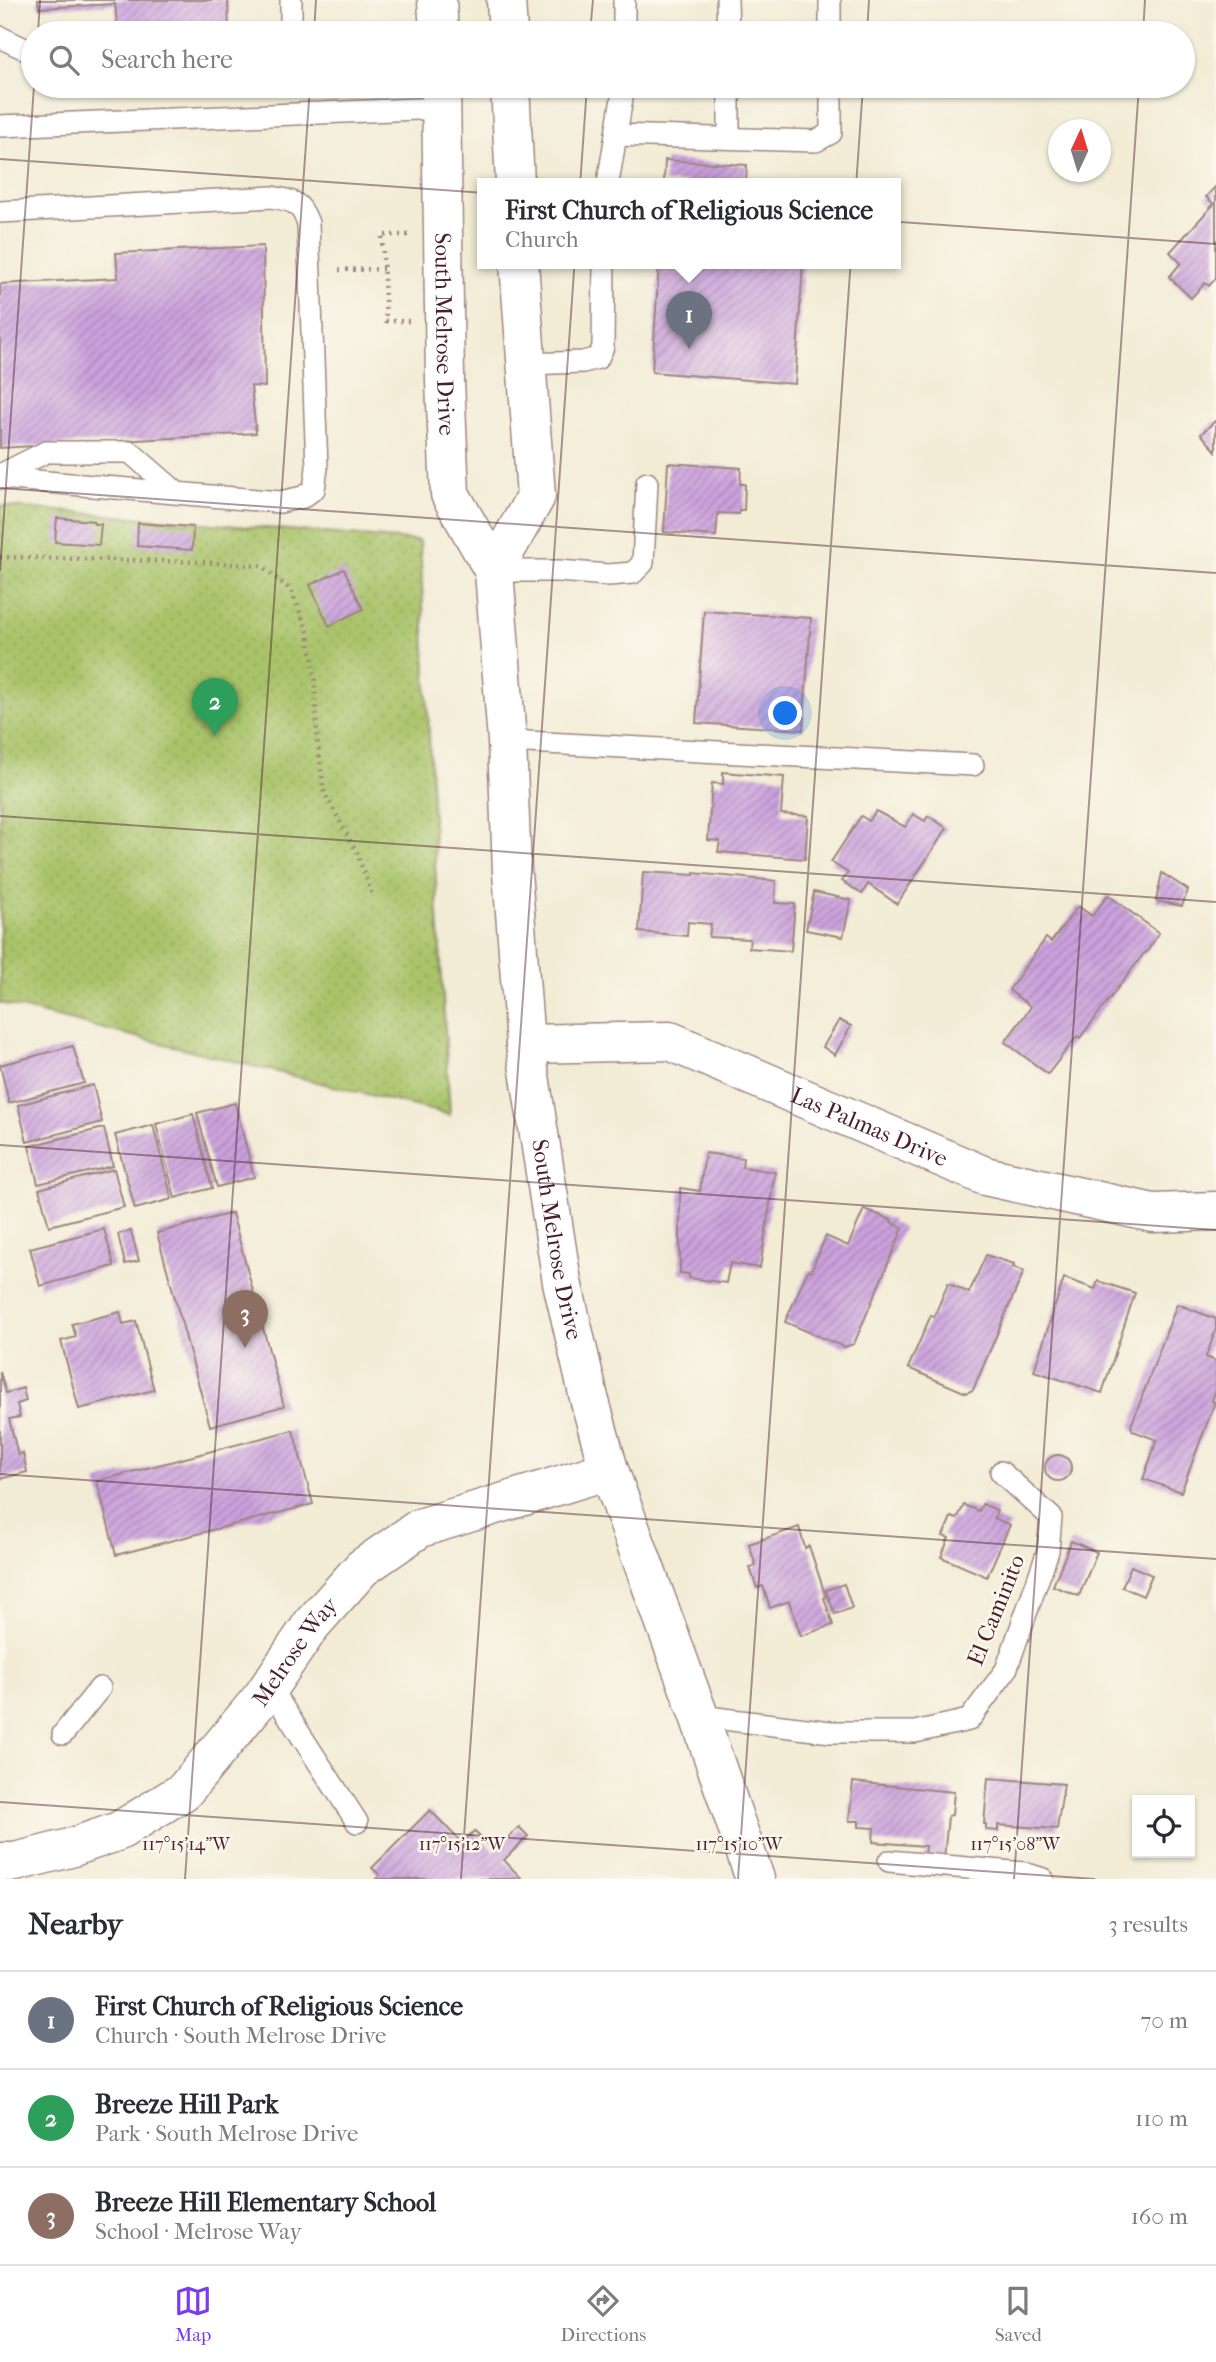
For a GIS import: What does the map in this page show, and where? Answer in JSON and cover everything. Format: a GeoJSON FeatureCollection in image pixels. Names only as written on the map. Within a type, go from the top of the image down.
{"type":"FeatureCollection","features":[{"type":"Feature","properties":{"kind":"main road"},"geometry":{"type":"LineString","coordinates":[[437,0],[438,21]]}},
{"type":"Feature","properties":{"kind":"main road"},"geometry":{"type":"LineString","coordinates":[[506,0],[507,21]]}},
{"type":"Feature","properties":{"kind":"main road","name":"South Melrose Drive"},"geometry":{"type":"LineString","coordinates":[[442,98],[444,322],[450,494],[494,571],[525,1044],[562,1282],[609,1470],[755,1879]]}},
{"type":"Feature","properties":{"kind":"main road"},"geometry":{"type":"LineString","coordinates":[[511,98],[515,178]]}},
{"type":"Feature","properties":{"kind":"main road"},"geometry":{"type":"LineString","coordinates":[[494,571],[536,496],[519,269]]}},
{"type":"Feature","properties":{"kind":"main road","name":"Las Palmas Drive"},"geometry":{"type":"LineString","coordinates":[[525,1044],[670,1041],[985,1177],[1153,1213],[1216,1211]]}},
{"type":"Feature","properties":{"kind":"main road","name":"Melrose Way"},"geometry":{"type":"LineString","coordinates":[[0,1862],[15,1862],[70,1848],[119,1830],[184,1791],[270,1686],[312,1624],[362,1568],[420,1528],[609,1470]]}},
{"type":"Feature","properties":{"kind":"lane"},"geometry":{"type":"LineString","coordinates":[[291,0],[291,21]]}},
{"type":"Feature","properties":{"kind":"lane"},"geometry":{"type":"LineString","coordinates":[[624,0],[624,21]]}},
{"type":"Feature","properties":{"kind":"lane"},"geometry":{"type":"LineString","coordinates":[[727,0],[728,21]]}},
{"type":"Feature","properties":{"kind":"lane"},"geometry":{"type":"LineString","coordinates":[[830,0],[830,21]]}},
{"type":"Feature","properties":{"kind":"lane"},"geometry":{"type":"LineString","coordinates":[[0,37],[21,47]]}},
{"type":"Feature","properties":{"kind":"lane"},"geometry":{"type":"LineString","coordinates":[[0,126],[427,98]]}},
{"type":"Feature","properties":{"kind":"lane"},"geometry":{"type":"LineString","coordinates":[[609,178],[622,98]]}},
{"type":"Feature","properties":{"kind":"lane"},"geometry":{"type":"LineString","coordinates":[[729,98],[729,138]]}},
{"type":"Feature","properties":{"kind":"lane"},"geometry":{"type":"LineString","coordinates":[[616,135],[816,141],[831,133],[831,98]]}},
{"type":"Feature","properties":{"kind":"lane"},"geometry":{"type":"LineString","coordinates":[[0,212],[272,197],[290,200],[302,208],[308,223],[317,468],[314,489],[303,497],[280,502],[0,476]]}},
{"type":"Feature","properties":{"kind":"lane"},"geometry":{"type":"LineString","coordinates":[[526,364],[598,359],[603,347],[604,269]]}},
{"type":"Feature","properties":{"kind":"lane"},"geometry":{"type":"LineString","coordinates":[[0,476],[46,452],[130,452],[177,493]]}},
{"type":"Feature","properties":{"kind":"lane"},"geometry":{"type":"LineString","coordinates":[[494,571],[559,570],[608,575],[633,573],[643,563],[647,483]]}},
{"type":"Feature","properties":{"kind":"lane"},"geometry":{"type":"LineString","coordinates":[[507,741],[972,765]]}},
{"type":"Feature","properties":{"kind":"lane","name":"El Caminito"},"geometry":{"type":"LineString","coordinates":[[699,1716],[831,1732],[915,1732],[970,1720],[1006,1670],[1048,1551],[1051,1517],[1001,1472]]}},
{"type":"Feature","properties":{"kind":"lane"},"geometry":{"type":"LineString","coordinates":[[270,1686],[357,1822]]}},
{"type":"Feature","properties":{"kind":"lane"},"geometry":{"type":"LineString","coordinates":[[63,1734],[100,1688]]}},
{"type":"Feature","properties":{"kind":"lane"},"geometry":{"type":"LineString","coordinates":[[889,1861],[1024,1873],[1042,1879]]}},
{"type":"Feature","properties":{"kind":"path"},"geometry":{"type":"LineString","coordinates":[[382,235],[386,321],[444,322]]}},
{"type":"Feature","properties":{"kind":"path"},"geometry":{"type":"LineString","coordinates":[[310,271],[383,269]]}},
{"type":"Feature","properties":{"kind":"path"},"geometry":{"type":"LineString","coordinates":[[0,557],[261,566],[291,590],[308,632],[324,792],[357,853],[372,895]]}},
{"type":"Feature","properties":{"kind":"green space"},"geometry":{"type":"Polygon","coordinates":[[[0,506],[420,541],[450,1115],[0,1003],[0,506]]]}},
{"type":"Feature","properties":{"kind":"building"},"geometry":{"type":"Polygon","coordinates":[[[38,0],[228,0],[229,21],[117,21],[115,4],[39,8],[38,0]]]}},
{"type":"Feature","properties":{"kind":"building"},"geometry":{"type":"Polygon","coordinates":[[[665,160],[747,165],[746,178],[664,178],[665,160]]]}},
{"type":"Feature","properties":{"kind":"building"},"geometry":{"type":"Polygon","coordinates":[[[1216,186],[1216,278],[1209,286],[1205,283],[1191,298],[1169,277],[1181,263],[1170,252],[1214,204],[1206,197],[1216,186]]]}},
{"type":"Feature","properties":{"kind":"building"},"geometry":{"type":"Polygon","coordinates":[[[263,246],[265,387],[251,386],[256,433],[0,448],[0,284],[118,278],[116,253],[263,246]]]}},
{"type":"Feature","properties":{"kind":"building"},"geometry":{"type":"Polygon","coordinates":[[[659,269],[803,269],[795,384],[652,372],[659,269]]]}},
{"type":"Feature","properties":{"kind":"building"},"geometry":{"type":"Polygon","coordinates":[[[1216,420],[1216,451],[1201,434],[1216,420]]]}},
{"type":"Feature","properties":{"kind":"building"},"geometry":{"type":"Polygon","coordinates":[[[668,463],[741,468],[740,484],[745,484],[744,510],[739,510],[739,514],[718,513],[716,536],[664,532],[668,463]]]}},
{"type":"Feature","properties":{"kind":"building"},"geometry":{"type":"Polygon","coordinates":[[[57,518],[101,524],[99,545],[55,542],[57,518]]]}},
{"type":"Feature","properties":{"kind":"building"},"geometry":{"type":"Polygon","coordinates":[[[138,523],[193,527],[192,550],[137,546],[138,523]]]}},
{"type":"Feature","properties":{"kind":"building"},"geometry":{"type":"Polygon","coordinates":[[[344,569],[363,609],[329,626],[310,585],[344,569]]]}},
{"type":"Feature","properties":{"kind":"building"},"geometry":{"type":"Polygon","coordinates":[[[704,611],[811,618],[803,730],[696,723],[704,611]]]}},
{"type":"Feature","properties":{"kind":"building"},"geometry":{"type":"Polygon","coordinates":[[[723,772],[784,777],[781,814],[808,816],[805,859],[718,852],[720,841],[708,840],[712,783],[723,784],[723,772]]]}},
{"type":"Feature","properties":{"kind":"building"},"geometry":{"type":"Polygon","coordinates":[[[876,811],[905,827],[913,814],[925,821],[928,816],[947,828],[897,904],[868,884],[862,894],[842,881],[848,873],[831,862],[861,816],[869,821],[876,811]]]}},
{"type":"Feature","properties":{"kind":"building"},"geometry":{"type":"Polygon","coordinates":[[[643,872],[694,873],[776,881],[775,903],[795,904],[791,951],[749,948],[750,939],[709,937],[711,924],[688,922],[687,936],[639,932],[643,872]]]}},
{"type":"Feature","properties":{"kind":"building"},"geometry":{"type":"Polygon","coordinates":[[[1162,873],[1188,890],[1182,906],[1156,901],[1162,873]]]}},
{"type":"Feature","properties":{"kind":"building"},"geometry":{"type":"Polygon","coordinates":[[[814,892],[851,900],[843,937],[806,930],[814,892]]]}},
{"type":"Feature","properties":{"kind":"building"},"geometry":{"type":"Polygon","coordinates":[[[1108,895],[1159,933],[1080,1038],[1077,1036],[1048,1074],[1005,1042],[1031,1007],[1009,990],[1046,938],[1051,942],[1078,906],[1092,916],[1108,895]]]}},
{"type":"Feature","properties":{"kind":"building"},"geometry":{"type":"Polygon","coordinates":[[[839,1020],[851,1026],[835,1055],[823,1047],[839,1020]]]}},
{"type":"Feature","properties":{"kind":"building"},"geometry":{"type":"Polygon","coordinates":[[[73,1046],[84,1083],[9,1103],[0,1065],[73,1046]]]}},
{"type":"Feature","properties":{"kind":"building"},"geometry":{"type":"Polygon","coordinates":[[[93,1085],[102,1122],[27,1142],[18,1105],[93,1085]]]}},
{"type":"Feature","properties":{"kind":"building"},"geometry":{"type":"Polygon","coordinates":[[[235,1103],[254,1177],[217,1187],[197,1113],[235,1103]]]}},
{"type":"Feature","properties":{"kind":"building"},"geometry":{"type":"Polygon","coordinates":[[[193,1114],[212,1188],[175,1198],[156,1124],[193,1114]]]}},
{"type":"Feature","properties":{"kind":"building"},"geometry":{"type":"Polygon","coordinates":[[[153,1125],[172,1199],[135,1209],[115,1135],[153,1125]]]}},
{"type":"Feature","properties":{"kind":"building"},"geometry":{"type":"Polygon","coordinates":[[[104,1128],[113,1166],[38,1184],[29,1146],[104,1128]]]}},
{"type":"Feature","properties":{"kind":"building"},"geometry":{"type":"Polygon","coordinates":[[[705,1153],[743,1158],[742,1167],[775,1172],[760,1268],[730,1263],[726,1283],[689,1278],[689,1274],[680,1273],[680,1188],[700,1191],[705,1153]]]}},
{"type":"Feature","properties":{"kind":"building"},"geometry":{"type":"Polygon","coordinates":[[[114,1169],[124,1207],[49,1226],[39,1189],[114,1169]]]}},
{"type":"Feature","properties":{"kind":"building"},"geometry":{"type":"Polygon","coordinates":[[[864,1209],[892,1220],[891,1222],[903,1228],[854,1344],[844,1347],[785,1322],[826,1236],[848,1246],[864,1209]]]}},
{"type":"Feature","properties":{"kind":"building"},"geometry":{"type":"Polygon","coordinates":[[[232,1213],[284,1406],[210,1426],[157,1233],[232,1213]]]}},
{"type":"Feature","properties":{"kind":"building"},"geometry":{"type":"Polygon","coordinates":[[[104,1229],[114,1266],[40,1286],[30,1248],[104,1229]]]}},
{"type":"Feature","properties":{"kind":"building"},"geometry":{"type":"Polygon","coordinates":[[[131,1231],[139,1261],[125,1264],[118,1234],[131,1231]]]}},
{"type":"Feature","properties":{"kind":"building"},"geometry":{"type":"Polygon","coordinates":[[[986,1255],[1014,1264],[1013,1267],[1024,1271],[973,1390],[966,1393],[908,1368],[948,1283],[969,1293],[986,1255]]]}},
{"type":"Feature","properties":{"kind":"building"},"geometry":{"type":"Polygon","coordinates":[[[1064,1278],[1095,1289],[1098,1281],[1135,1293],[1102,1393],[1034,1371],[1064,1278]]]}},
{"type":"Feature","properties":{"kind":"building"},"geometry":{"type":"Polygon","coordinates":[[[1177,1304],[1216,1319],[1216,1329],[1206,1357],[1216,1361],[1216,1389],[1212,1401],[1215,1402],[1181,1492],[1143,1479],[1157,1440],[1133,1431],[1131,1426],[1177,1304]]]}},
{"type":"Feature","properties":{"kind":"building"},"geometry":{"type":"Polygon","coordinates":[[[120,1312],[123,1324],[136,1321],[154,1390],[79,1409],[61,1341],[76,1337],[72,1324],[120,1312]]]}},
{"type":"Feature","properties":{"kind":"building"},"geometry":{"type":"Polygon","coordinates":[[[0,1372],[6,1393],[23,1388],[26,1401],[17,1404],[20,1417],[9,1419],[18,1455],[23,1453],[27,1472],[0,1479],[0,1372]]]}},
{"type":"Feature","properties":{"kind":"building"},"geometry":{"type":"Polygon","coordinates":[[[293,1430],[313,1504],[116,1555],[97,1481],[293,1430]]]}},
{"type":"Feature","properties":{"kind":"building"},"geometry":{"type":"Polygon","coordinates":[[[1058,1455],[1067,1459],[1071,1468],[1067,1477],[1058,1481],[1049,1477],[1045,1468],[1049,1459],[1058,1455]]]}},
{"type":"Feature","properties":{"kind":"building"},"geometry":{"type":"Polygon","coordinates":[[[982,1504],[997,1510],[994,1518],[1010,1525],[987,1577],[941,1557],[949,1538],[943,1536],[951,1517],[957,1519],[964,1505],[979,1511],[982,1504]]]}},
{"type":"Feature","properties":{"kind":"building"},"geometry":{"type":"Polygon","coordinates":[[[799,1527],[805,1548],[809,1546],[833,1625],[801,1636],[789,1601],[770,1608],[763,1586],[757,1588],[750,1568],[756,1566],[749,1544],[799,1527]]]}},
{"type":"Feature","properties":{"kind":"building"},"geometry":{"type":"Polygon","coordinates":[[[1071,1541],[1097,1552],[1079,1596],[1053,1586],[1071,1541]]]}},
{"type":"Feature","properties":{"kind":"building"},"geometry":{"type":"Polygon","coordinates":[[[1131,1566],[1152,1575],[1143,1596],[1122,1587],[1131,1566]]]}},
{"type":"Feature","properties":{"kind":"building"},"geometry":{"type":"Polygon","coordinates":[[[844,1584],[852,1608],[835,1614],[826,1590],[844,1584]]]}},
{"type":"Feature","properties":{"kind":"building"},"geometry":{"type":"Polygon","coordinates":[[[988,1778],[1064,1784],[1057,1829],[998,1825],[998,1831],[986,1830],[984,1824],[988,1778]]]}},
{"type":"Feature","properties":{"kind":"building"},"geometry":{"type":"Polygon","coordinates":[[[853,1782],[954,1792],[952,1815],[948,1816],[944,1859],[924,1857],[925,1846],[873,1842],[874,1828],[859,1827],[859,1821],[849,1821],[853,1782]]]}},
{"type":"Feature","properties":{"kind":"building"},"geometry":{"type":"Polygon","coordinates":[[[430,1810],[462,1843],[474,1831],[494,1851],[519,1827],[528,1836],[504,1860],[522,1879],[376,1879],[380,1875],[372,1868],[430,1810]]]}},
{"type":"Feature","properties":{"kind":"place","name":"First Church of Religious Science"},"geometry":{"type":"Point","coordinates":[689,349]}},
{"type":"Feature","properties":{"kind":"place","name":"Breeze Hill Park"},"geometry":{"type":"Point","coordinates":[215,736]}},
{"type":"Feature","properties":{"kind":"place","name":"Breeze Hill Elementary School"},"geometry":{"type":"Point","coordinates":[245,1348]}}]}
